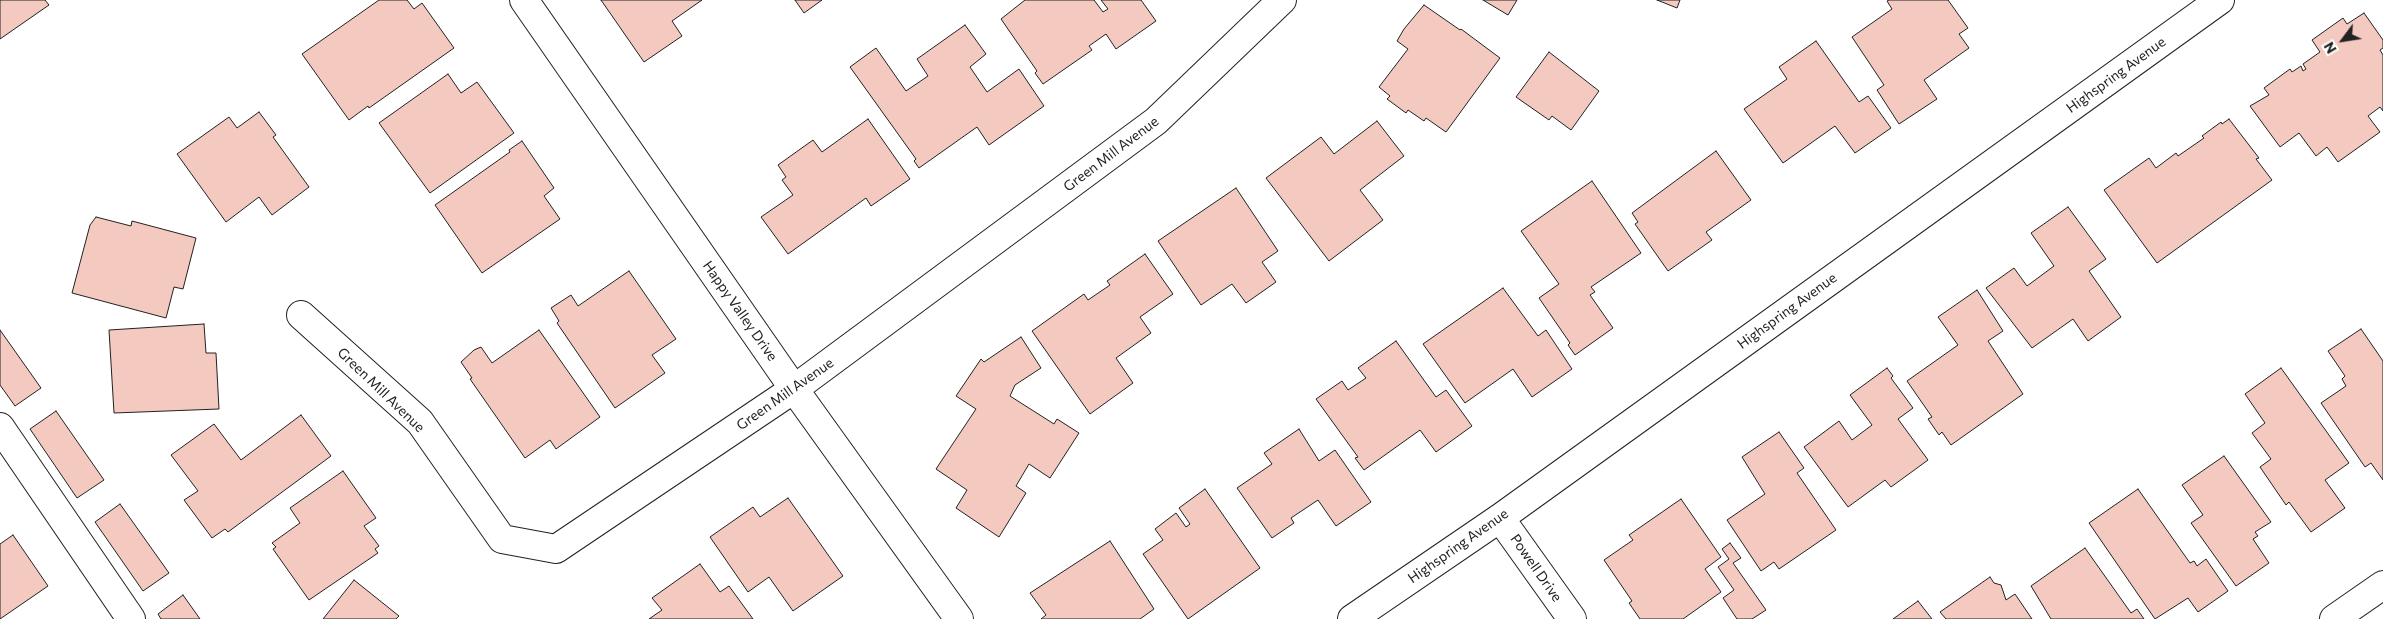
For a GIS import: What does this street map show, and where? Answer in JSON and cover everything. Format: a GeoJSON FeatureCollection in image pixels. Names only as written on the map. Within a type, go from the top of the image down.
{"type":"FeatureCollection","features":[{"type":"Feature","properties":{"kind":"street","name":"Happy Valley Drive"},"geometry":{"type":"LineString","coordinates":[[524,0],[794,389],[959,619]]}},
{"type":"Feature","properties":{"kind":"street","name":"Green Mill Avenue"},"geometry":{"type":"LineString","coordinates":[[301,315],[420,422],[502,539],[556,549],[794,389],[1156,121],[1282,0]]}},
{"type":"Feature","properties":{"kind":"street","name":"Highspring Avenue"},"geometry":{"type":"LineString","coordinates":[[1352,619],[1500,518],[2220,0]]}},
{"type":"Feature","properties":{"kind":"street"},"geometry":{"type":"LineString","coordinates":[[0,427],[131,619]]}},
{"type":"Feature","properties":{"kind":"street","name":"Powell Drive"},"geometry":{"type":"LineString","coordinates":[[1500,518],[1572,619]]}},
{"type":"Feature","properties":{"kind":"street"},"geometry":{"type":"LineString","coordinates":[[2334,619],[2383,585]]}},
{"type":"Feature","properties":{"kind":"building"},"geometry":{"type":"Polygon","coordinates":[[[0,0],[45,0],[49,5],[0,39],[0,0]]]}},
{"type":"Feature","properties":{"kind":"building"},"geometry":{"type":"Polygon","coordinates":[[[379,0],[407,0],[414,9],[422,3],[454,48],[349,120],[302,54],[379,0]]]}},
{"type":"Feature","properties":{"kind":"building"},"geometry":{"type":"Polygon","coordinates":[[[601,0],[702,0],[672,21],[682,36],[644,62],[601,0]]]}},
{"type":"Feature","properties":{"kind":"building"},"geometry":{"type":"Polygon","coordinates":[[[795,0],[822,0],[804,13],[795,0]]]}},
{"type":"Feature","properties":{"kind":"building"},"geometry":{"type":"Polygon","coordinates":[[[1025,0],[1094,0],[1103,12],[1108,9],[1101,0],[1141,0],[1156,21],[1116,49],[1106,34],[1089,46],[1092,50],[1043,84],[1035,73],[1037,71],[1001,19],[1025,0]]]}},
{"type":"Feature","properties":{"kind":"building"},"geometry":{"type":"Polygon","coordinates":[[[1483,0],[1517,0],[1508,15],[1483,0]]]}},
{"type":"Feature","properties":{"kind":"building"},"geometry":{"type":"Polygon","coordinates":[[[1657,0],[1680,0],[1677,8],[1657,0]]]}},
{"type":"Feature","properties":{"kind":"building"},"geometry":{"type":"Polygon","coordinates":[[[1948,0],[1968,28],[1959,34],[1969,48],[1924,80],[1937,99],[1899,124],[1877,90],[1884,85],[1852,37],[1892,9],[1887,1],[1948,0]]]}},
{"type":"Feature","properties":{"kind":"building"},"geometry":{"type":"Polygon","coordinates":[[[1424,5],[1500,58],[1446,132],[1426,118],[1424,121],[1408,110],[1406,113],[1387,99],[1390,96],[1379,87],[1408,49],[1397,41],[1404,29],[1424,5]]]}},
{"type":"Feature","properties":{"kind":"building"},"geometry":{"type":"Polygon","coordinates":[[[2364,13],[2383,40],[2383,48],[2380,50],[2383,55],[2383,111],[2380,107],[2368,116],[2380,132],[2338,162],[2327,147],[2316,156],[2299,133],[2280,147],[2250,106],[2269,95],[2264,88],[2290,69],[2292,72],[2301,66],[2303,71],[2306,69],[2303,64],[2320,52],[2312,40],[2343,18],[2347,24],[2364,13]]]}},
{"type":"Feature","properties":{"kind":"building"},"geometry":{"type":"Polygon","coordinates":[[[965,25],[986,54],[970,67],[987,92],[1019,69],[1044,106],[989,145],[977,127],[919,168],[914,161],[916,159],[850,67],[876,48],[906,91],[928,76],[917,59],[965,25]]]}},
{"type":"Feature","properties":{"kind":"building"},"geometry":{"type":"Polygon","coordinates":[[[1816,41],[1859,102],[1868,96],[1891,128],[1855,153],[1835,126],[1783,163],[1744,109],[1787,79],[1779,67],[1816,41]]]}},
{"type":"Feature","properties":{"kind":"building"},"geometry":{"type":"Polygon","coordinates":[[[1549,52],[1599,91],[1571,130],[1552,116],[1549,120],[1516,97],[1549,52]]]}},
{"type":"Feature","properties":{"kind":"building"},"geometry":{"type":"Polygon","coordinates":[[[448,74],[461,93],[477,82],[514,133],[430,193],[379,123],[448,74]]]}},
{"type":"Feature","properties":{"kind":"building"},"geometry":{"type":"Polygon","coordinates":[[[259,112],[276,135],[273,137],[309,187],[272,215],[259,197],[226,222],[177,154],[229,117],[237,128],[259,112]]]}},
{"type":"Feature","properties":{"kind":"building"},"geometry":{"type":"Polygon","coordinates":[[[868,119],[910,179],[871,206],[866,198],[788,254],[761,217],[793,195],[782,180],[786,177],[778,165],[813,140],[822,152],[868,119]]]}},
{"type":"Feature","properties":{"kind":"building"},"geometry":{"type":"Polygon","coordinates":[[[2229,119],[2259,158],[2256,159],[2272,180],[2157,263],[2104,190],[2149,158],[2156,168],[2176,153],[2178,156],[2204,138],[2202,136],[2221,122],[2222,124],[2229,119]]]}},
{"type":"Feature","properties":{"kind":"building"},"geometry":{"type":"Polygon","coordinates":[[[1377,121],[1404,156],[1360,190],[1383,220],[1329,261],[1266,178],[1321,137],[1334,154],[1377,121]]]}},
{"type":"Feature","properties":{"kind":"building"},"geometry":{"type":"Polygon","coordinates":[[[522,141],[554,188],[544,196],[560,219],[482,273],[435,205],[510,152],[509,150],[522,141]]]}},
{"type":"Feature","properties":{"kind":"building"},"geometry":{"type":"Polygon","coordinates":[[[1716,151],[1751,200],[1706,232],[1712,240],[1668,271],[1635,224],[1638,222],[1632,213],[1716,151]]]}},
{"type":"Feature","properties":{"kind":"building"},"geometry":{"type":"Polygon","coordinates":[[[1592,181],[1641,253],[1591,287],[1595,292],[1590,295],[1613,328],[1575,355],[1568,345],[1570,343],[1539,298],[1559,284],[1521,231],[1592,181]]]}},
{"type":"Feature","properties":{"kind":"building"},"geometry":{"type":"Polygon","coordinates":[[[1236,188],[1278,251],[1262,262],[1276,282],[1246,303],[1232,284],[1201,305],[1158,241],[1236,188]]]}},
{"type":"Feature","properties":{"kind":"building"},"geometry":{"type":"Polygon","coordinates":[[[2068,207],[2106,259],[2089,271],[2121,317],[2088,341],[2073,319],[2032,348],[1986,288],[2014,268],[2027,286],[2054,266],[2031,233],[2068,207]]]}},
{"type":"Feature","properties":{"kind":"building"},"geometry":{"type":"Polygon","coordinates":[[[96,217],[131,226],[132,221],[196,238],[183,289],[174,287],[166,318],[72,293],[90,225],[96,217]]]}},
{"type":"Feature","properties":{"kind":"building"},"geometry":{"type":"Polygon","coordinates":[[[1145,254],[1173,294],[1140,317],[1151,333],[1116,358],[1133,383],[1090,414],[1032,331],[1084,294],[1088,300],[1110,285],[1107,281],[1145,254]]]}},
{"type":"Feature","properties":{"kind":"building"},"geometry":{"type":"Polygon","coordinates":[[[629,271],[676,339],[652,355],[665,373],[615,408],[557,323],[559,321],[551,308],[571,295],[578,306],[629,271]]]}},
{"type":"Feature","properties":{"kind":"building"},"geometry":{"type":"Polygon","coordinates":[[[1503,288],[1538,336],[1546,330],[1572,369],[1532,397],[1513,369],[1465,403],[1423,344],[1503,288]]]}},
{"type":"Feature","properties":{"kind":"building"},"geometry":{"type":"Polygon","coordinates":[[[1977,290],[2003,331],[1988,341],[2023,394],[1951,445],[1942,432],[1939,435],[1928,419],[1932,417],[1907,381],[1958,345],[1938,317],[1977,290]]]}},
{"type":"Feature","properties":{"kind":"building"},"geometry":{"type":"Polygon","coordinates":[[[204,324],[206,353],[216,353],[219,409],[114,413],[109,330],[204,324]]]}},
{"type":"Feature","properties":{"kind":"building"},"geometry":{"type":"Polygon","coordinates":[[[2361,329],[2383,361],[2383,480],[2371,463],[2365,467],[2321,403],[2346,386],[2342,379],[2345,376],[2328,351],[2361,329]]]}},
{"type":"Feature","properties":{"kind":"building"},"geometry":{"type":"Polygon","coordinates":[[[0,330],[41,388],[15,406],[0,385],[0,330]]]}},
{"type":"Feature","properties":{"kind":"building"},"geometry":{"type":"Polygon","coordinates":[[[539,330],[600,417],[556,449],[550,440],[525,458],[470,379],[472,378],[461,362],[474,350],[481,347],[492,363],[539,330]]]}},
{"type":"Feature","properties":{"kind":"building"},"geometry":{"type":"Polygon","coordinates":[[[1021,337],[1041,368],[1015,385],[1010,396],[1054,424],[1057,419],[1079,433],[1050,478],[1029,464],[1016,486],[1026,493],[999,537],[956,508],[967,490],[936,469],[976,409],[956,396],[981,359],[984,362],[1021,337]]]}},
{"type":"Feature","properties":{"kind":"building"},"geometry":{"type":"Polygon","coordinates":[[[1396,341],[1436,397],[1446,390],[1472,426],[1436,452],[1420,430],[1364,470],[1355,458],[1358,457],[1316,399],[1342,381],[1348,390],[1366,378],[1358,368],[1396,341]]]}},
{"type":"Feature","properties":{"kind":"building"},"geometry":{"type":"Polygon","coordinates":[[[1887,368],[1893,376],[1891,378],[1913,408],[1898,419],[1928,460],[1891,487],[1885,480],[1848,507],[1804,447],[1839,421],[1852,440],[1872,425],[1850,395],[1887,368]]]}},
{"type":"Feature","properties":{"kind":"building"},"geometry":{"type":"Polygon","coordinates":[[[2281,368],[2349,463],[2325,480],[2345,508],[2311,532],[2289,502],[2286,505],[2260,467],[2271,459],[2252,433],[2265,423],[2245,394],[2281,368]]]}},
{"type":"Feature","properties":{"kind":"building"},"geometry":{"type":"Polygon","coordinates":[[[56,411],[104,480],[77,498],[30,429],[56,411]]]}},
{"type":"Feature","properties":{"kind":"building"},"geometry":{"type":"Polygon","coordinates":[[[301,415],[331,456],[228,532],[225,529],[212,538],[184,500],[198,491],[171,455],[214,424],[241,460],[301,415]]]}},
{"type":"Feature","properties":{"kind":"building"},"geometry":{"type":"Polygon","coordinates":[[[1299,429],[1319,461],[1335,450],[1371,502],[1336,526],[1318,500],[1291,518],[1294,523],[1272,538],[1237,488],[1272,464],[1264,453],[1299,429]]]}},
{"type":"Feature","properties":{"kind":"building"},"geometry":{"type":"Polygon","coordinates":[[[1779,432],[1804,468],[1797,473],[1836,530],[1779,569],[1774,562],[1761,571],[1727,520],[1765,494],[1742,457],[1779,432]]]}},
{"type":"Feature","properties":{"kind":"building"},"geometry":{"type":"Polygon","coordinates":[[[2224,456],[2271,522],[2255,532],[2258,536],[2253,539],[2269,563],[2236,586],[2191,523],[2203,515],[2182,485],[2224,456]]]}},
{"type":"Feature","properties":{"kind":"building"},"geometry":{"type":"Polygon","coordinates":[[[343,471],[376,518],[364,526],[379,546],[375,549],[378,553],[309,600],[273,549],[276,547],[272,543],[300,523],[290,508],[343,471]]]}},
{"type":"Feature","properties":{"kind":"building"},"geometry":{"type":"Polygon","coordinates":[[[1205,489],[1260,568],[1188,619],[1143,554],[1163,540],[1155,529],[1176,513],[1186,527],[1190,524],[1179,508],[1205,489]]]}},
{"type":"Feature","properties":{"kind":"building"},"geometry":{"type":"Polygon","coordinates":[[[2138,489],[2190,563],[2194,561],[2197,566],[2206,559],[2228,591],[2198,612],[2188,598],[2155,619],[2089,523],[2138,489]]]}},
{"type":"Feature","properties":{"kind":"building"},"geometry":{"type":"Polygon","coordinates":[[[788,498],[843,576],[793,611],[769,577],[748,592],[710,537],[753,507],[760,517],[788,498]]]}},
{"type":"Feature","properties":{"kind":"building"},"geometry":{"type":"Polygon","coordinates":[[[1681,499],[1721,557],[1705,569],[1721,592],[1683,619],[1640,619],[1629,603],[1632,601],[1604,560],[1633,540],[1629,535],[1681,499]]]}},
{"type":"Feature","properties":{"kind":"building"},"geometry":{"type":"Polygon","coordinates":[[[120,504],[169,573],[143,591],[95,522],[120,504]]]}},
{"type":"Feature","properties":{"kind":"building"},"geometry":{"type":"Polygon","coordinates":[[[13,535],[48,586],[0,619],[0,544],[13,535]]]}},
{"type":"Feature","properties":{"kind":"building"},"geometry":{"type":"Polygon","coordinates":[[[1110,541],[1154,609],[1140,619],[1041,619],[1046,615],[1030,593],[1110,541]]]}},
{"type":"Feature","properties":{"kind":"building"},"geometry":{"type":"Polygon","coordinates":[[[1730,543],[1741,558],[1733,563],[1766,610],[1752,619],[1737,619],[1723,598],[1734,590],[1718,567],[1729,559],[1722,549],[1730,543]]]}},
{"type":"Feature","properties":{"kind":"building"},"geometry":{"type":"Polygon","coordinates":[[[2085,548],[2131,613],[2137,609],[2144,619],[2051,619],[2031,586],[2085,548]]]}},
{"type":"Feature","properties":{"kind":"building"},"geometry":{"type":"Polygon","coordinates":[[[700,564],[720,592],[729,586],[753,619],[649,619],[662,610],[652,598],[700,564]]]}},
{"type":"Feature","properties":{"kind":"building"},"geometry":{"type":"Polygon","coordinates":[[[1990,577],[1994,583],[2001,585],[2006,600],[2015,594],[2032,619],[1946,619],[1940,612],[1990,577]]]}},
{"type":"Feature","properties":{"kind":"building"},"geometry":{"type":"Polygon","coordinates":[[[354,580],[399,616],[396,619],[323,619],[354,580]]]}},
{"type":"Feature","properties":{"kind":"building"},"geometry":{"type":"Polygon","coordinates":[[[183,595],[200,619],[161,619],[158,614],[183,595]]]}},
{"type":"Feature","properties":{"kind":"building"},"geometry":{"type":"Polygon","coordinates":[[[1918,601],[1932,619],[1893,619],[1918,601]]]}}]}
